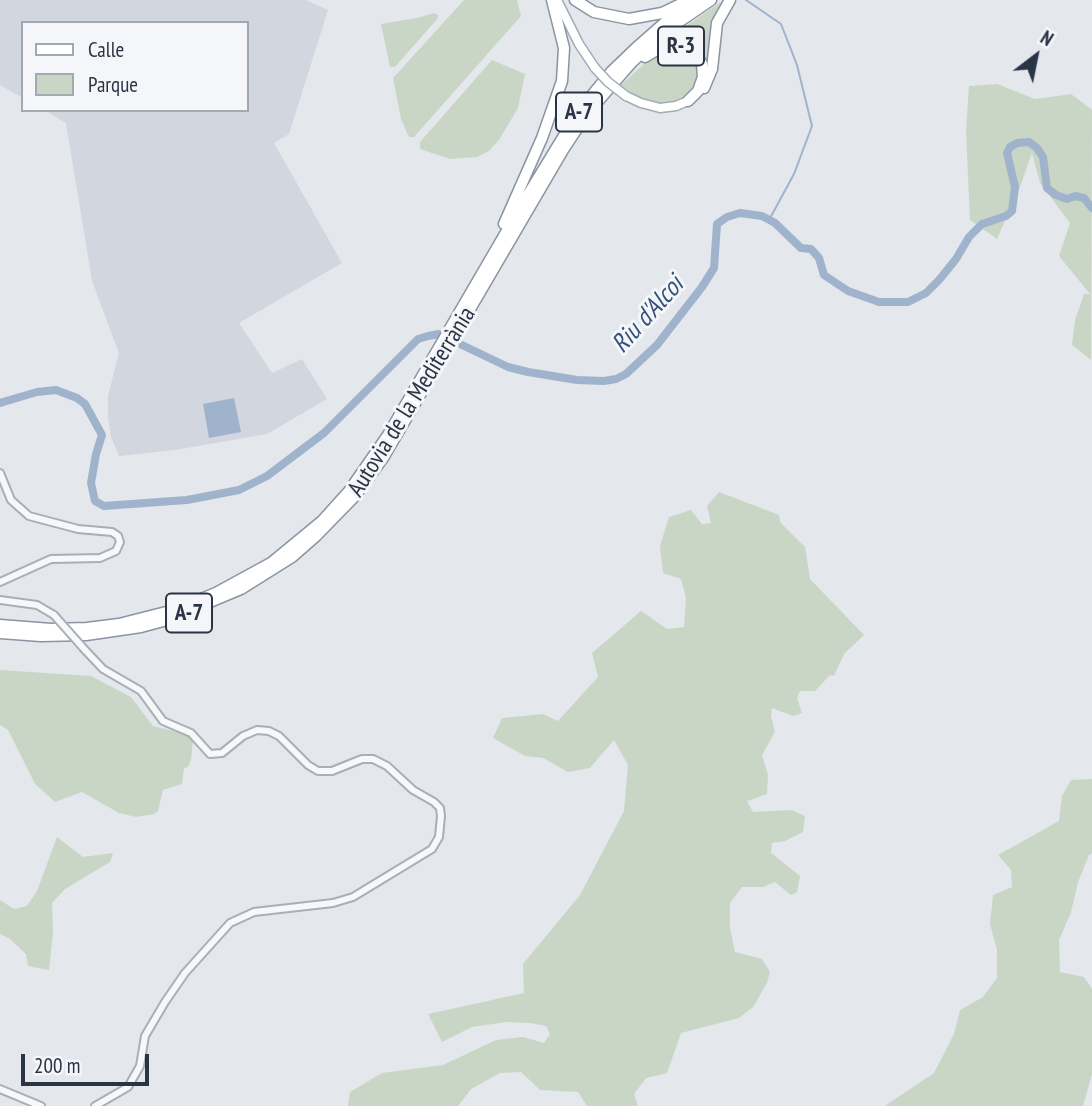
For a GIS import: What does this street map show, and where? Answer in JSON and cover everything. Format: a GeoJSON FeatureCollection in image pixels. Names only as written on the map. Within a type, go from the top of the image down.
{"type":"FeatureCollection","features":[{"type":"Feature","properties":{"kind":"highway"},"geometry":{"type":"LineString","coordinates":[[495,253],[551,116],[562,80],[564,48],[552,0]]}},
{"type":"Feature","properties":{"kind":"highway"},"geometry":{"type":"LineString","coordinates":[[575,0],[594,12],[629,19],[662,13],[688,0]]}},
{"type":"Feature","properties":{"kind":"highway","name":"Autovia de la Mediterrània"},"geometry":{"type":"LineString","coordinates":[[0,633],[86,635],[141,627],[188,613],[241,589],[266,575],[308,543],[342,504],[388,435],[579,111],[612,71],[636,48],[669,19],[698,0]]}},
{"type":"Feature","properties":{"kind":"highway","name":"Autovia de la Mediterrània"},"geometry":{"type":"LineString","coordinates":[[0,625],[51,629],[88,628],[119,624],[174,610],[216,593],[271,563],[362,487],[398,434],[495,253],[601,96],[619,75],[667,30],[711,0]]}},
{"type":"Feature","properties":{"kind":"highway"},"geometry":{"type":"LineString","coordinates":[[688,101],[700,93],[710,77],[717,23],[730,0]]}},
{"type":"Feature","properties":{"kind":"highway","name":"R-3"},"geometry":{"type":"LineString","coordinates":[[619,75],[660,48],[669,45],[682,46],[695,53],[703,71],[702,84],[688,101]]}},
{"type":"Feature","properties":{"kind":"main road"},"geometry":{"type":"LineString","coordinates":[[557,0],[579,44],[595,68],[626,96],[660,108],[688,101]]}},
{"type":"Feature","properties":{"kind":"street"},"geometry":{"type":"LineString","coordinates":[[0,473],[11,500],[29,516],[88,531],[111,532],[118,536],[120,542],[116,551],[100,558],[51,559],[0,582]]}},
{"type":"Feature","properties":{"kind":"street"},"geometry":{"type":"LineString","coordinates":[[0,600],[37,605],[54,615],[103,669],[141,691],[163,721],[191,733],[210,754],[218,755],[226,751],[243,736],[257,730],[269,732],[279,736],[308,765],[318,771],[332,771],[362,759],[373,759],[387,766],[413,790],[440,808],[439,837],[432,849],[353,897],[333,903],[254,912],[230,923],[185,973],[164,1002],[146,1033],[141,1063],[128,1087],[95,1106]]}},
{"type":"Feature","properties":{"kind":"street"},"geometry":{"type":"LineString","coordinates":[[0,1089],[41,1106]]}},
{"type":"Feature","properties":{"kind":"shaded area"},"geometry":{"type":"Polygon","coordinates":[[[0,0],[306,0],[328,10],[289,134],[274,143],[342,263],[239,323],[272,373],[302,359],[327,399],[267,434],[175,450],[119,456],[111,437],[108,396],[119,353],[92,281],[66,123],[47,112],[248,112],[248,21],[21,21],[21,97],[0,85],[0,0]]]}},
{"type":"Feature","properties":{"kind":"green space"},"geometry":{"type":"Polygon","coordinates":[[[464,0],[517,0],[521,16],[414,137],[409,137],[401,119],[393,78],[464,0]]]}},
{"type":"Feature","properties":{"kind":"green space"},"geometry":{"type":"Polygon","coordinates":[[[721,2],[710,34],[709,40],[712,41],[708,70],[703,54],[694,45],[680,40],[664,41],[721,2]]]}},
{"type":"Feature","properties":{"kind":"green space"},"geometry":{"type":"Polygon","coordinates":[[[434,13],[438,18],[395,67],[390,67],[381,24],[434,13]]]}},
{"type":"Feature","properties":{"kind":"green space"},"geometry":{"type":"Polygon","coordinates":[[[674,49],[691,55],[698,67],[697,83],[683,98],[674,103],[656,105],[634,97],[619,87],[656,55],[674,49]]]}},
{"type":"Feature","properties":{"kind":"green space"},"geometry":{"type":"Polygon","coordinates":[[[492,60],[525,74],[518,108],[499,140],[489,151],[477,157],[450,159],[420,149],[420,142],[492,60]]]}},
{"type":"Feature","properties":{"kind":"green space"},"geometry":{"type":"Polygon","coordinates":[[[997,84],[1035,99],[1071,94],[1092,110],[1091,360],[1072,345],[1075,320],[1084,294],[1090,294],[1059,256],[1070,223],[1040,183],[1032,153],[997,239],[970,220],[966,130],[969,86],[997,84]]]}},
{"type":"Feature","properties":{"kind":"green space"},"geometry":{"type":"Polygon","coordinates":[[[719,492],[779,515],[780,522],[805,547],[810,579],[864,635],[844,654],[834,676],[830,675],[815,691],[800,691],[797,698],[802,713],[793,716],[772,708],[775,732],[762,755],[768,775],[767,794],[747,801],[753,812],[792,810],[805,816],[803,832],[785,841],[772,843],[771,853],[800,876],[797,892],[791,895],[775,882],[763,887],[742,887],[730,903],[730,928],[735,952],[762,959],[770,972],[767,983],[753,1007],[739,1018],[681,1033],[667,1073],[646,1078],[634,1094],[638,1106],[587,1106],[578,1092],[540,1090],[521,1072],[500,1073],[471,1089],[458,1106],[348,1106],[350,1092],[382,1073],[443,1065],[496,1040],[523,1037],[544,1043],[550,1034],[546,1026],[506,1022],[472,1027],[442,1042],[428,1014],[524,993],[523,964],[580,895],[624,811],[628,765],[614,740],[590,768],[568,772],[543,758],[525,756],[493,738],[502,718],[543,714],[558,721],[598,677],[592,653],[641,611],[667,629],[684,627],[686,598],[681,579],[663,573],[660,546],[669,517],[691,510],[702,524],[711,523],[707,506],[719,492]]]}},
{"type":"Feature","properties":{"kind":"green space"},"geometry":{"type":"Polygon","coordinates":[[[0,670],[91,676],[131,697],[153,726],[185,734],[193,740],[191,760],[188,767],[184,768],[182,784],[163,790],[158,811],[154,814],[136,817],[119,813],[82,792],[55,802],[35,784],[8,730],[0,725],[0,670]]]}},
{"type":"Feature","properties":{"kind":"green space"},"geometry":{"type":"Polygon","coordinates":[[[1092,779],[1092,853],[1078,882],[1071,912],[1059,940],[1060,972],[1084,977],[1092,989],[1092,1074],[1083,1106],[885,1106],[934,1073],[954,1034],[960,1010],[983,997],[997,978],[997,950],[990,924],[993,895],[1012,887],[1011,870],[998,855],[1059,821],[1062,796],[1071,780],[1092,779]]]}},
{"type":"Feature","properties":{"kind":"green space"},"geometry":{"type":"Polygon","coordinates":[[[57,837],[83,857],[113,853],[110,862],[65,889],[52,903],[53,932],[49,970],[28,966],[26,954],[10,939],[0,934],[0,900],[14,909],[27,906],[37,891],[57,837]]]}},
{"type":"Feature","properties":{"kind":"water"},"geometry":{"type":"Polygon","coordinates":[[[234,398],[241,432],[209,438],[203,404],[234,398]]]}},
{"type":"Feature","properties":{"kind":"waterway"},"geometry":{"type":"LineString","coordinates":[[746,0],[781,24],[797,65],[812,126],[794,174],[769,220]]}},
{"type":"Feature","properties":{"kind":"waterway","name":"Riu d'Alcoi"},"geometry":{"type":"LineString","coordinates":[[0,403],[37,392],[56,390],[85,404],[102,435],[91,483],[95,501],[104,506],[187,500],[239,490],[267,476],[324,433],[418,339],[428,336],[439,334],[508,367],[528,372],[577,380],[604,381],[626,374],[657,345],[702,287],[714,268],[717,224],[727,217],[740,213],[762,216],[775,223],[801,248],[811,249],[819,258],[824,275],[848,291],[879,302],[908,302],[926,293],[939,280],[969,237],[982,224],[1006,216],[1012,211],[1015,187],[1007,153],[1010,147],[1017,143],[1029,142],[1037,148],[1043,157],[1047,188],[1067,199],[1075,196],[1084,198],[1092,208]]}}]}
